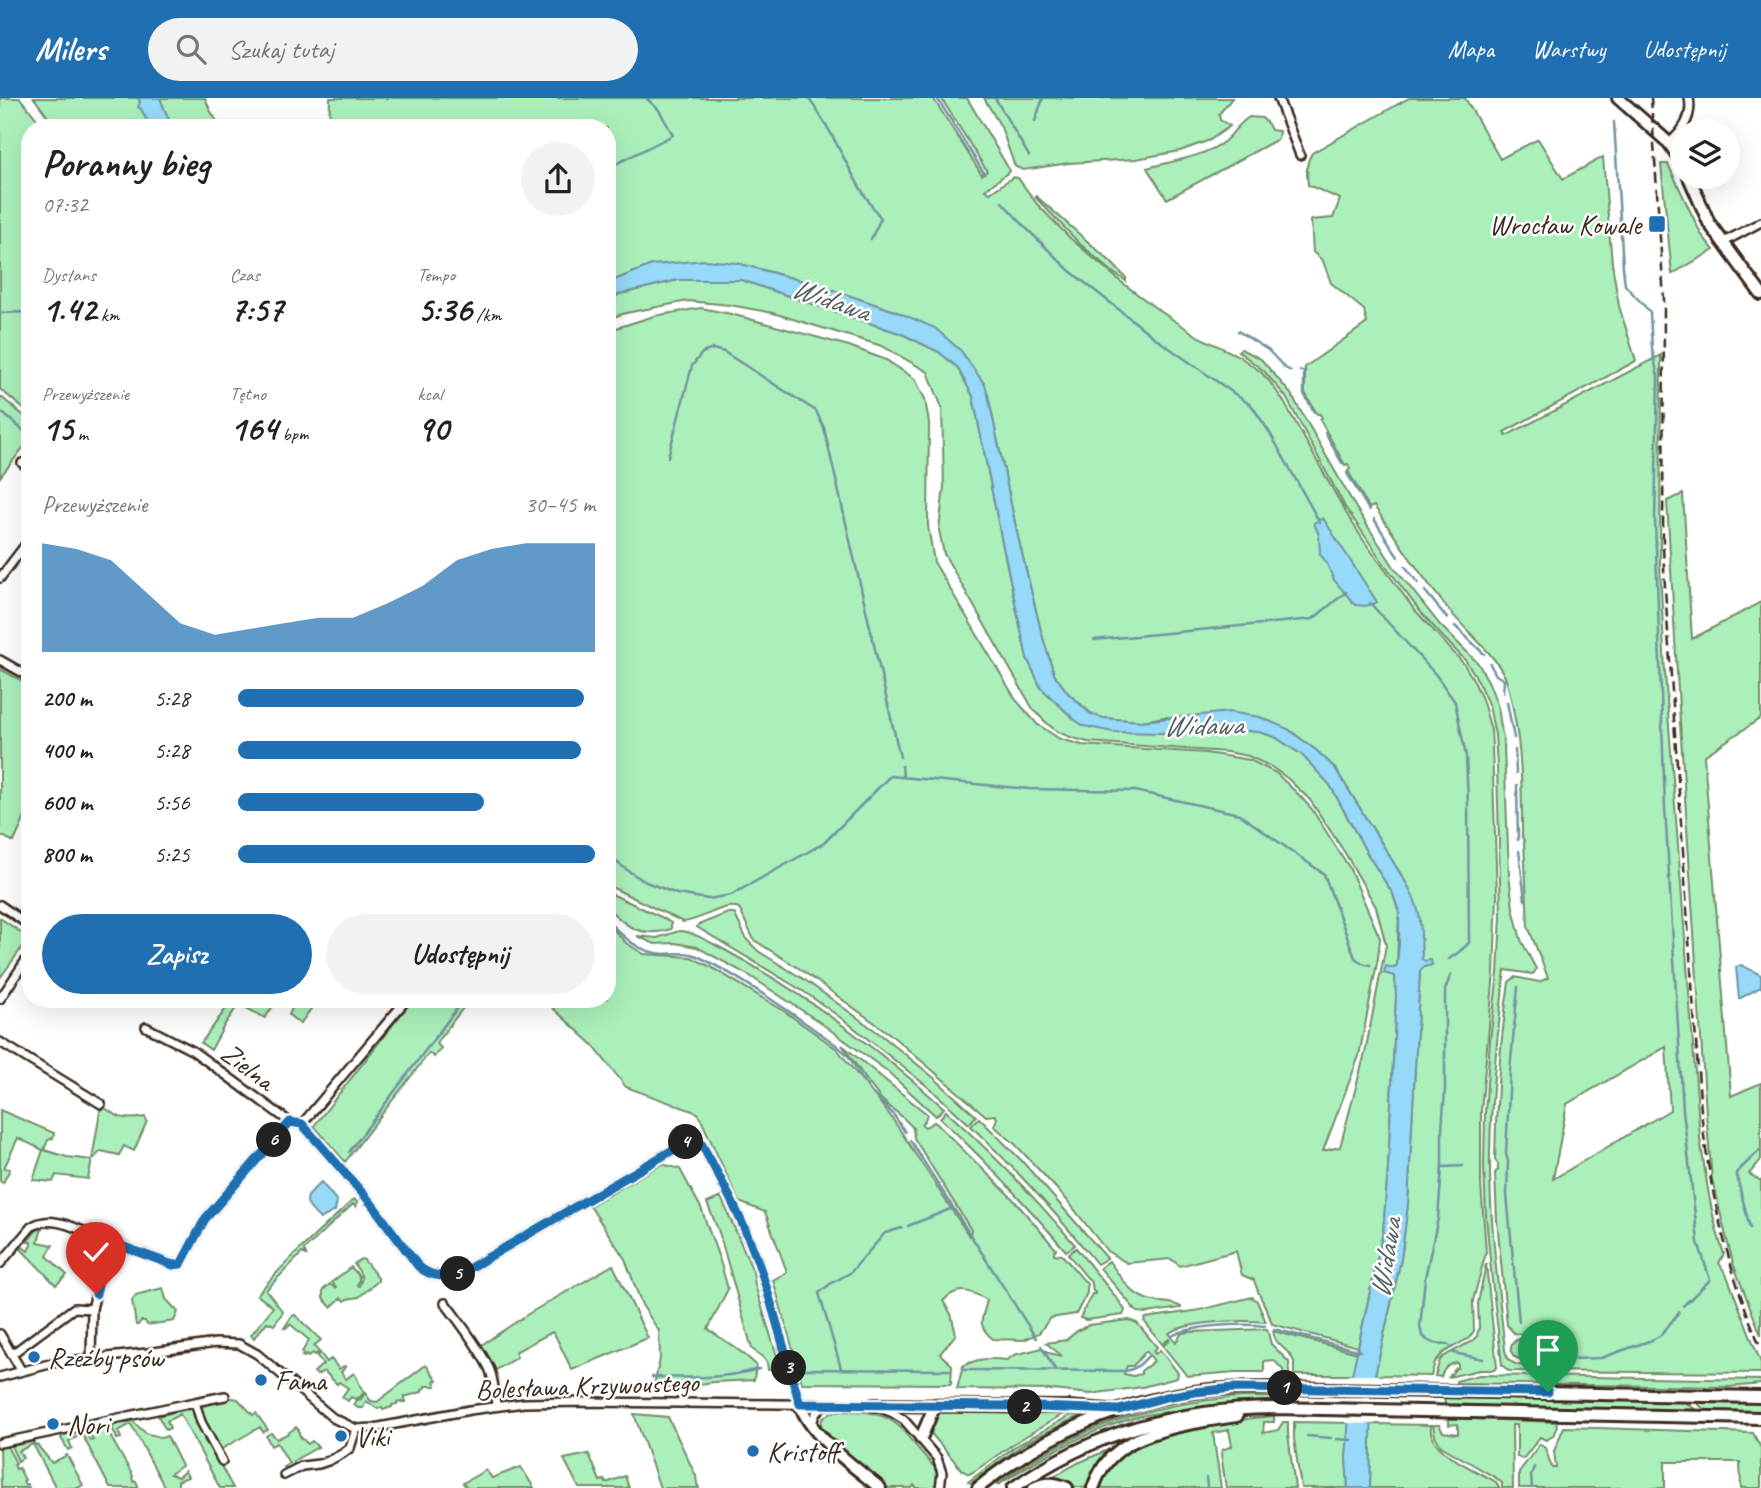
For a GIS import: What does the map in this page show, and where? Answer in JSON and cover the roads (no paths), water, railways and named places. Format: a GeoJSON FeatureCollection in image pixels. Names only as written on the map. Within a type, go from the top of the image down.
{"type":"FeatureCollection","features":[{"type":"Feature","properties":{"kind":"main road"},"geometry":{"type":"LineString","coordinates":[[1618,98],[1669,143]]}},
{"type":"Feature","properties":{"kind":"main road"},"geometry":{"type":"LineString","coordinates":[[1694,189],[1706,219],[1761,294]]}},
{"type":"Feature","properties":{"kind":"main road"},"geometry":{"type":"LineString","coordinates":[[978,1488],[1048,1440],[1091,1420],[1166,1397],[1195,1392],[1275,1388],[1761,1398]]}},
{"type":"Feature","properties":{"kind":"main road"},"geometry":{"type":"LineString","coordinates":[[800,1404],[803,1413],[827,1443],[880,1488]]}},
{"type":"Feature","properties":{"kind":"main road"},"geometry":{"type":"LineString","coordinates":[[873,1405],[1119,1410]]}},
{"type":"Feature","properties":{"kind":"main road"},"geometry":{"type":"LineString","coordinates":[[922,1438],[935,1405]]}},
{"type":"Feature","properties":{"kind":"main road"},"geometry":{"type":"LineString","coordinates":[[1093,1488],[1110,1458],[1133,1441],[1186,1425],[1272,1408]]}},
{"type":"Feature","properties":{"kind":"main road"},"geometry":{"type":"LineString","coordinates":[[1013,1488],[1053,1463],[1120,1432],[1202,1412],[1272,1408],[1761,1418]]}},
{"type":"Feature","properties":{"kind":"main road"},"geometry":{"type":"LineString","coordinates":[[1034,1488],[1052,1483],[1067,1488]]}},
{"type":"Feature","properties":{"kind":"street"},"geometry":{"type":"LineString","coordinates":[[1278,98],[1300,155]]}},
{"type":"Feature","properties":{"kind":"street"},"geometry":{"type":"LineString","coordinates":[[1669,143],[1687,121],[1691,108],[1689,98]]}},
{"type":"Feature","properties":{"kind":"street"},"geometry":{"type":"LineString","coordinates":[[1723,243],[1761,222]]}},
{"type":"Feature","properties":{"kind":"street"},"geometry":{"type":"LineString","coordinates":[[0,578],[21,551]]}},
{"type":"Feature","properties":{"kind":"street"},"geometry":{"type":"LineString","coordinates":[[0,660],[21,672]]}},
{"type":"Feature","properties":{"kind":"street"},"geometry":{"type":"LineString","coordinates":[[0,905],[21,920]]}},
{"type":"Feature","properties":{"kind":"street"},"geometry":{"type":"LineString","coordinates":[[0,999],[21,968]]}},
{"type":"Feature","properties":{"kind":"street"},"geometry":{"type":"LineString","coordinates":[[399,1008],[302,1124],[371,1203],[418,1266],[427,1273],[442,1277],[463,1272],[697,1136],[751,1243],[800,1404]]}},
{"type":"Feature","properties":{"kind":"street","name":"Zielna"},"geometry":{"type":"LineString","coordinates":[[146,1027],[193,1051],[290,1122],[302,1124]]}},
{"type":"Feature","properties":{"kind":"street"},"geometry":{"type":"LineString","coordinates":[[0,1042],[100,1104]]}},
{"type":"Feature","properties":{"kind":"street"},"geometry":{"type":"LineString","coordinates":[[0,1264],[31,1227],[54,1221],[173,1265],[181,1264],[205,1219],[290,1122]]}},
{"type":"Feature","properties":{"kind":"street"},"geometry":{"type":"LineString","coordinates":[[91,1359],[92,1309],[108,1241]]}},
{"type":"Feature","properties":{"kind":"street"},"geometry":{"type":"LineString","coordinates":[[445,1303],[489,1368],[496,1406]]}},
{"type":"Feature","properties":{"kind":"street"},"geometry":{"type":"LineString","coordinates":[[12,1354],[72,1305],[92,1309]]}},
{"type":"Feature","properties":{"kind":"street"},"geometry":{"type":"LineString","coordinates":[[0,1334],[21,1370]]}},
{"type":"Feature","properties":{"kind":"street"},"geometry":{"type":"LineString","coordinates":[[0,1377],[57,1362],[216,1343],[239,1344],[257,1354],[333,1418],[356,1429],[349,1448],[342,1454],[319,1464],[302,1466],[284,1475]]}},
{"type":"Feature","properties":{"kind":"street"},"geometry":{"type":"LineString","coordinates":[[0,1443],[225,1396]]}},
{"type":"Feature","properties":{"kind":"street"},"geometry":{"type":"LineString","coordinates":[[195,1402],[201,1422],[222,1461]]}},
{"type":"Feature","properties":{"kind":"street","name":"Bolesława Krzywoustego"},"geometry":{"type":"LineString","coordinates":[[356,1429],[496,1406],[524,1404],[585,1402],[873,1405]]}},
{"type":"Feature","properties":{"kind":"street"},"geometry":{"type":"LineString","coordinates":[[814,1428],[813,1416],[824,1405]]}},
{"type":"Feature","properties":{"kind":"street"},"geometry":{"type":"LineString","coordinates":[[873,1405],[898,1416],[922,1438],[940,1462],[943,1473],[940,1488]]}},
{"type":"Feature","properties":{"kind":"water"},"geometry":{"type":"Polygon","coordinates":[[[139,98],[160,98],[168,119],[146,119],[138,107],[139,98]]]}},
{"type":"Feature","properties":{"kind":"water","name":"Widawa"},"geometry":{"type":"Polygon","coordinates":[[[705,260],[737,263],[821,286],[895,311],[935,328],[961,351],[985,385],[1041,631],[1054,674],[1068,693],[1091,714],[1103,718],[1141,721],[1229,712],[1260,717],[1288,729],[1335,768],[1408,886],[1419,914],[1422,959],[1431,960],[1432,965],[1420,971],[1408,1204],[1401,1259],[1372,1394],[1370,1488],[1348,1488],[1346,1458],[1352,1375],[1383,1232],[1396,996],[1395,976],[1384,973],[1386,966],[1394,968],[1397,965],[1399,912],[1393,894],[1368,855],[1330,785],[1302,755],[1275,737],[1259,732],[1226,729],[1162,733],[1113,732],[1084,726],[1041,688],[1027,658],[973,396],[957,367],[939,352],[902,334],[741,280],[678,280],[616,296],[616,279],[652,265],[705,260]]]}},
{"type":"Feature","properties":{"kind":"water"},"geometry":{"type":"Polygon","coordinates":[[[1323,518],[1377,602],[1355,605],[1334,580],[1320,554],[1319,535],[1314,523],[1323,518]]]}},
{"type":"Feature","properties":{"kind":"water"},"geometry":{"type":"Polygon","coordinates":[[[1741,965],[1761,975],[1761,987],[1739,999],[1736,967],[1741,965]]]}},
{"type":"Feature","properties":{"kind":"water"},"geometry":{"type":"Polygon","coordinates":[[[321,1182],[337,1201],[335,1211],[320,1219],[307,1201],[310,1193],[321,1182]]]}},
{"type":"Feature","properties":{"kind":"waterway"},"geometry":{"type":"LineString","coordinates":[[616,164],[673,135],[659,110],[646,98]]}},
{"type":"Feature","properties":{"kind":"waterway"},"geometry":{"type":"LineString","coordinates":[[808,98],[870,204],[881,218],[871,239]]}},
{"type":"Feature","properties":{"kind":"waterway"},"geometry":{"type":"LineString","coordinates":[[937,98],[984,173]]}},
{"type":"Feature","properties":{"kind":"waterway"},"geometry":{"type":"LineString","coordinates":[[995,98],[1029,156]]}},
{"type":"Feature","properties":{"kind":"waterway"},"geometry":{"type":"LineString","coordinates":[[1035,121],[1043,98]]}},
{"type":"Feature","properties":{"kind":"waterway"},"geometry":{"type":"LineString","coordinates":[[1614,122],[1625,285],[1650,312],[1652,349],[1658,377],[1655,521],[1665,808],[1683,1110],[1698,1242],[1710,1280],[1683,1306]]}},
{"type":"Feature","properties":{"kind":"waterway"},"geometry":{"type":"LineString","coordinates":[[1002,202],[1070,271],[1155,338],[1252,406],[1320,523]]}},
{"type":"Feature","properties":{"kind":"waterway"},"geometry":{"type":"LineString","coordinates":[[0,313],[21,312]]}},
{"type":"Feature","properties":{"kind":"waterway"},"geometry":{"type":"LineString","coordinates":[[1238,331],[1268,350],[1291,371]]}},
{"type":"Feature","properties":{"kind":"waterway"},"geometry":{"type":"LineString","coordinates":[[668,457],[692,366],[702,353],[713,349],[724,352],[816,411],[824,428],[900,757]]}},
{"type":"Feature","properties":{"kind":"waterway"},"geometry":{"type":"LineString","coordinates":[[1300,371],[1304,371],[1304,394],[1314,412]]}},
{"type":"Feature","properties":{"kind":"waterway"},"geometry":{"type":"LineString","coordinates":[[0,411],[21,428]]}},
{"type":"Feature","properties":{"kind":"waterway"},"geometry":{"type":"LineString","coordinates":[[1325,433],[1342,463]]}},
{"type":"Feature","properties":{"kind":"waterway"},"geometry":{"type":"LineString","coordinates":[[1347,473],[1369,510]]}},
{"type":"Feature","properties":{"kind":"waterway"},"geometry":{"type":"LineString","coordinates":[[1374,519],[1398,557]]}},
{"type":"Feature","properties":{"kind":"waterway"},"geometry":{"type":"LineString","coordinates":[[1405,566],[1418,583]]}},
{"type":"Feature","properties":{"kind":"waterway"},"geometry":{"type":"LineString","coordinates":[[1425,591],[1447,618]]}},
{"type":"Feature","properties":{"kind":"waterway"},"geometry":{"type":"LineString","coordinates":[[1094,640],[1313,619],[1346,592]]}},
{"type":"Feature","properties":{"kind":"waterway"},"geometry":{"type":"LineString","coordinates":[[1370,603],[1436,675],[1455,702],[1466,756],[1469,943],[1449,959]]}},
{"type":"Feature","properties":{"kind":"waterway"},"geometry":{"type":"LineString","coordinates":[[1455,626],[1484,654]]}},
{"type":"Feature","properties":{"kind":"waterway"},"geometry":{"type":"LineString","coordinates":[[1490,664],[1496,675],[1504,680]]}},
{"type":"Feature","properties":{"kind":"waterway"},"geometry":{"type":"LineString","coordinates":[[0,666],[21,677]]}},
{"type":"Feature","properties":{"kind":"waterway"},"geometry":{"type":"LineString","coordinates":[[1503,693],[1504,680]]}},
{"type":"Feature","properties":{"kind":"waterway"},"geometry":{"type":"LineString","coordinates":[[1507,702],[1514,738]]}},
{"type":"Feature","properties":{"kind":"waterway"},"geometry":{"type":"LineString","coordinates":[[1515,750],[1516,773]]}},
{"type":"Feature","properties":{"kind":"waterway"},"geometry":{"type":"LineString","coordinates":[[902,766],[903,776]]}},
{"type":"Feature","properties":{"kind":"waterway"},"geometry":{"type":"LineString","coordinates":[[616,862],[646,882],[677,894],[708,899],[731,895],[824,843],[890,776],[1029,789],[1135,791],[1239,814],[1324,874],[1355,958],[1370,965]]}},
{"type":"Feature","properties":{"kind":"waterway"},"geometry":{"type":"LineString","coordinates":[[1517,785],[1518,840]]}},
{"type":"Feature","properties":{"kind":"waterway"},"geometry":{"type":"LineString","coordinates":[[1519,851],[1525,900]]}},
{"type":"Feature","properties":{"kind":"waterway"},"geometry":{"type":"LineString","coordinates":[[616,929],[640,948],[656,953],[693,954],[755,989],[841,1049],[869,1089]]}},
{"type":"Feature","properties":{"kind":"waterway"},"geometry":{"type":"LineString","coordinates":[[1450,1346],[1427,1340],[1420,1327],[1425,1278],[1438,1218],[1445,1089],[1445,990],[1451,974]]}},
{"type":"Feature","properties":{"kind":"waterway"},"geometry":{"type":"LineString","coordinates":[[1518,987],[1506,1154],[1507,1195],[1519,1322]]}},
{"type":"Feature","properties":{"kind":"waterway"},"geometry":{"type":"LineString","coordinates":[[349,1152],[457,1008]]}},
{"type":"Feature","properties":{"kind":"waterway"},"geometry":{"type":"LineString","coordinates":[[874,1095],[893,1114],[905,1132]]}},
{"type":"Feature","properties":{"kind":"waterway"},"geometry":{"type":"LineString","coordinates":[[910,1140],[1036,1338]]}},
{"type":"Feature","properties":{"kind":"waterway"},"geometry":{"type":"LineString","coordinates":[[1750,1228],[1736,1173],[1761,1149]]}},
{"type":"Feature","properties":{"kind":"waterway"},"geometry":{"type":"LineString","coordinates":[[1442,1167],[1463,1166]]}},
{"type":"Feature","properties":{"kind":"waterway"},"geometry":{"type":"LineString","coordinates":[[908,1226],[953,1208]]}},
{"type":"Feature","properties":{"kind":"waterway"},"geometry":{"type":"LineString","coordinates":[[841,1368],[819,1293],[850,1273],[885,1233],[902,1228]]}},
{"type":"Feature","properties":{"kind":"waterway"},"geometry":{"type":"LineString","coordinates":[[1540,1360],[1601,1358],[1661,1335],[1679,1312]]}},
{"type":"Feature","properties":{"kind":"waterway"},"geometry":{"type":"LineString","coordinates":[[1172,1336],[1192,1329],[1217,1326],[1265,1326]]}},
{"type":"Feature","properties":{"kind":"waterway"},"geometry":{"type":"LineString","coordinates":[[1274,1329],[1360,1351]]}},
{"type":"Feature","properties":{"kind":"waterway"},"geometry":{"type":"LineString","coordinates":[[1041,1346],[1056,1371]]}},
{"type":"Feature","properties":{"kind":"waterway"},"geometry":{"type":"LineString","coordinates":[[1454,1353],[1483,1359]]}},
{"type":"Feature","properties":{"kind":"waterway"},"geometry":{"type":"LineString","coordinates":[[964,1370],[1123,1371],[1138,1366],[1149,1355]]}},
{"type":"Feature","properties":{"kind":"waterway"},"geometry":{"type":"LineString","coordinates":[[652,1377],[693,1378],[759,1369]]}},
{"type":"Feature","properties":{"kind":"waterway"},"geometry":{"type":"LineString","coordinates":[[802,1369],[950,1370]]}},
{"type":"Feature","properties":{"kind":"waterway"},"geometry":{"type":"LineString","coordinates":[[1307,1436],[1331,1438]]}},
{"type":"Feature","properties":{"kind":"waterway"},"geometry":{"type":"LineString","coordinates":[[1336,1439],[1351,1440]]}},
{"type":"Feature","properties":{"kind":"waterway"},"geometry":{"type":"LineString","coordinates":[[1532,1488],[1531,1476],[1534,1467]]}},
{"type":"Feature","properties":{"kind":"waterway"},"geometry":{"type":"LineString","coordinates":[[1206,1478],[1207,1486]]}},
{"type":"Feature","properties":{"kind":"railway"},"geometry":{"type":"LineString","coordinates":[[1651,98],[1664,300],[1665,588],[1700,1100],[1708,1164],[1721,1227],[1738,1288],[1761,1348]]}},
{"type":"Feature","properties":{"kind":"place","name":"Wrocław Kowale"},"geometry":{"type":"Point","coordinates":[1657,224]}},
{"type":"Feature","properties":{"kind":"place","name":"Rzeźby psów"},"geometry":{"type":"Point","coordinates":[34,1357]}},
{"type":"Feature","properties":{"kind":"place","name":"Fama"},"geometry":{"type":"Point","coordinates":[261,1380]}},
{"type":"Feature","properties":{"kind":"place","name":"Nori"},"geometry":{"type":"Point","coordinates":[53,1424]}},
{"type":"Feature","properties":{"kind":"place","name":"Viki"},"geometry":{"type":"Point","coordinates":[341,1436]}},
{"type":"Feature","properties":{"kind":"place","name":"Kristoff"},"geometry":{"type":"Point","coordinates":[753,1451]}}]}
